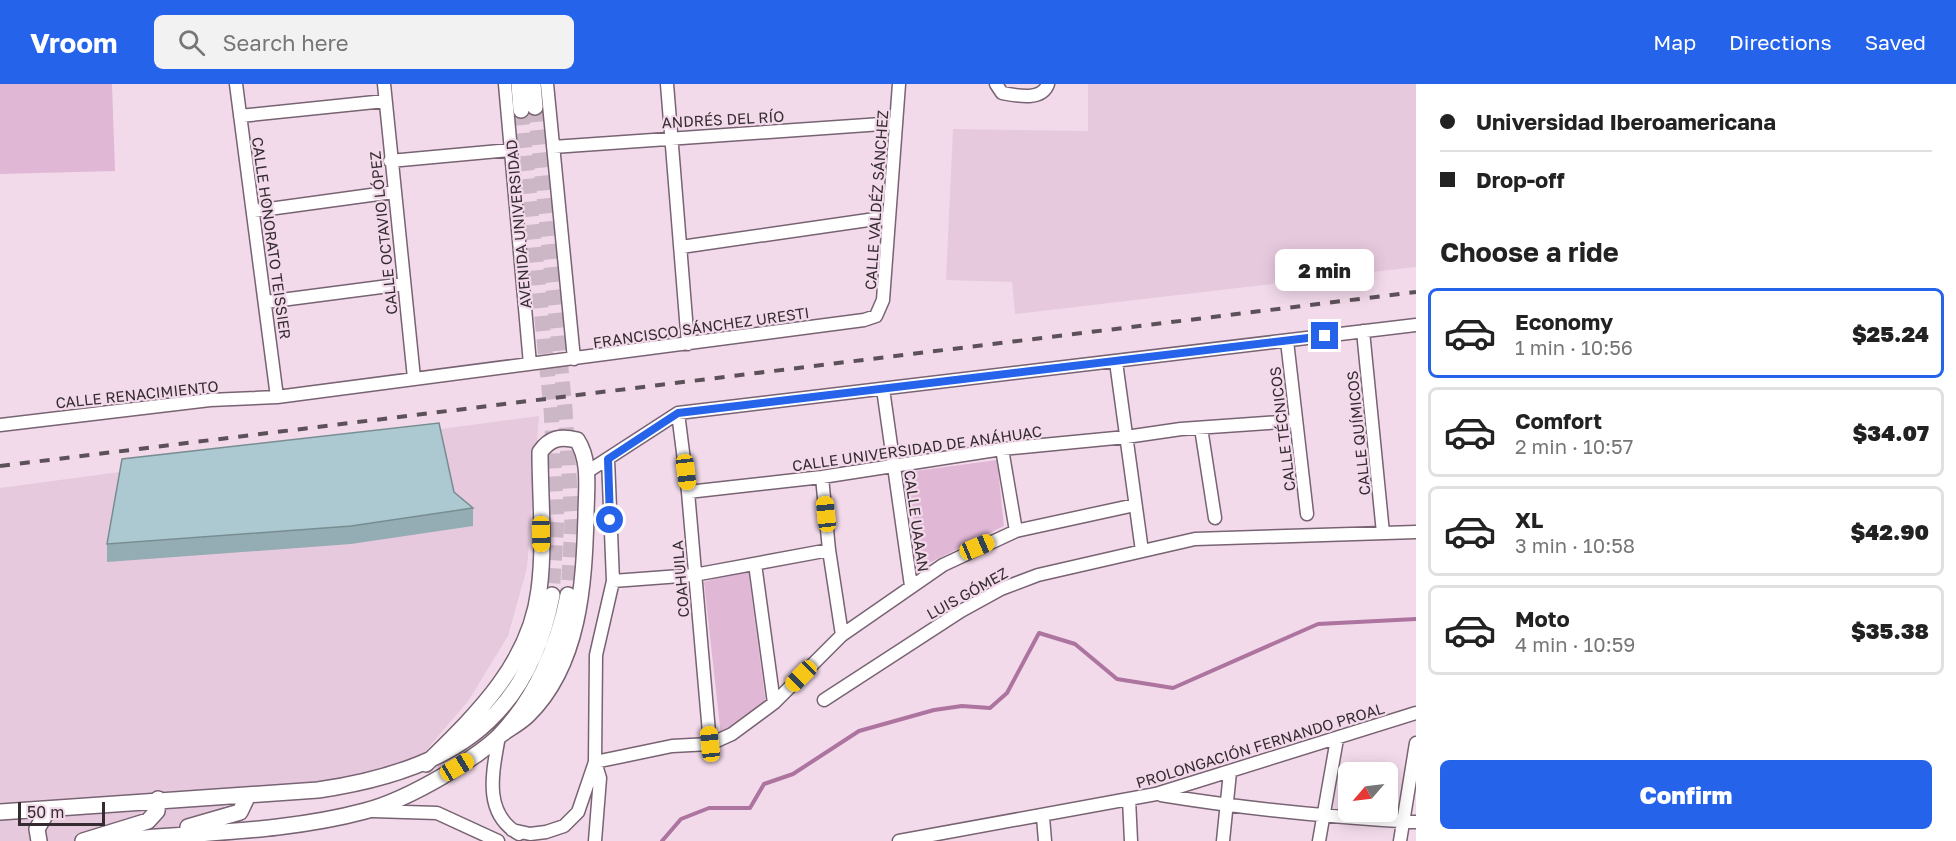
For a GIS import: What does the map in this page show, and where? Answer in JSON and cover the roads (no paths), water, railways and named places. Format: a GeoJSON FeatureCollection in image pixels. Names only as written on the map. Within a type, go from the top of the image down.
{"type":"FeatureCollection","features":[{"type":"Feature","properties":{"kind":"main road"},"geometry":{"type":"LineString","coordinates":[[519,84],[528,108],[533,84]]}},
{"type":"Feature","properties":{"kind":"main road"},"geometry":{"type":"LineString","coordinates":[[111,841],[311,821],[366,811],[429,784],[471,759],[534,708],[559,668],[571,638],[583,592],[587,472],[584,450],[577,440],[563,437],[555,439],[547,442],[540,452],[539,591],[521,651],[502,683],[468,723],[426,764]]}},
{"type":"Feature","properties":{"kind":"main road"},"geometry":{"type":"LineString","coordinates":[[0,812],[48,810],[158,799],[248,795],[364,783],[426,764],[474,734],[506,703],[526,672],[538,647],[547,624],[552,595]]}},
{"type":"Feature","properties":{"kind":"main road"},"geometry":{"type":"LineString","coordinates":[[499,736],[530,695],[546,667],[555,645],[568,595]]}},
{"type":"Feature","properties":{"kind":"main road"},"geometry":{"type":"LineString","coordinates":[[169,835],[233,815],[244,808],[248,795]]}},
{"type":"Feature","properties":{"kind":"main road"},"geometry":{"type":"LineString","coordinates":[[83,841],[148,821],[157,811],[158,799]]}},
{"type":"Feature","properties":{"kind":"main road"},"geometry":{"type":"LineString","coordinates":[[39,841],[37,829],[48,810]]}},
{"type":"Feature","properties":{"kind":"street","name":"CALLE HONORATO TEISSIER"},"geometry":{"type":"LineString","coordinates":[[236,84],[277,397]]}},
{"type":"Feature","properties":{"kind":"street","name":"CALLE OCTAVIO LÓPEZ"},"geometry":{"type":"LineString","coordinates":[[384,84],[393,192],[414,378]]}},
{"type":"Feature","properties":{"kind":"street","name":"AVENIDA UNIVERSIDAD"},"geometry":{"type":"LineString","coordinates":[[505,84],[530,364]]}},
{"type":"Feature","properties":{"kind":"street"},"geometry":{"type":"LineString","coordinates":[[547,84],[573,359]]}},
{"type":"Feature","properties":{"kind":"street"},"geometry":{"type":"LineString","coordinates":[[667,84],[688,344]]}},
{"type":"Feature","properties":{"kind":"street","name":"CALLE VALDÉZ SÁNCHEZ"},"geometry":{"type":"LineString","coordinates":[[876,316],[883,300],[899,84]]}},
{"type":"Feature","properties":{"kind":"street"},"geometry":{"type":"LineString","coordinates":[[996,84],[1002,93],[1037,96],[1045,92],[1048,84]]}},
{"type":"Feature","properties":{"kind":"street"},"geometry":{"type":"LineString","coordinates":[[240,116],[385,101]]}},
{"type":"Feature","properties":{"kind":"street","name":"ANDRÉS DEL RÍO"},"geometry":{"type":"LineString","coordinates":[[553,147],[896,123]]}},
{"type":"Feature","properties":{"kind":"street"},"geometry":{"type":"LineString","coordinates":[[390,161],[511,150]]}},
{"type":"Feature","properties":{"kind":"street"},"geometry":{"type":"LineString","coordinates":[[254,211],[393,192]]}},
{"type":"Feature","properties":{"kind":"street"},"geometry":{"type":"LineString","coordinates":[[681,248],[889,217]]}},
{"type":"Feature","properties":{"kind":"street"},"geometry":{"type":"LineString","coordinates":[[266,302],[404,284]]}},
{"type":"Feature","properties":{"kind":"street","name":"FRANCISCO SÁNCHEZ URESTI"},"geometry":{"type":"LineString","coordinates":[[414,378],[688,344],[864,320],[876,316]]}},
{"type":"Feature","properties":{"kind":"street"},"geometry":{"type":"LineString","coordinates":[[587,472],[678,413],[1416,325]]}},
{"type":"Feature","properties":{"kind":"street","name":"CALLE QUÍMICOS"},"geometry":{"type":"LineString","coordinates":[[1363,331],[1383,532]]}},
{"type":"Feature","properties":{"kind":"street","name":"CALLE TÉCNICOS"},"geometry":{"type":"LineString","coordinates":[[1287,341],[1307,514]]}},
{"type":"Feature","properties":{"kind":"street"},"geometry":{"type":"LineString","coordinates":[[1116,362],[1142,551]]}},
{"type":"Feature","properties":{"kind":"street","name":"CALLE RENACIMIENTO"},"geometry":{"type":"LineString","coordinates":[[0,425],[210,400],[277,397],[414,378]]}},
{"type":"Feature","properties":{"kind":"street","name":"CALLE UAAAN"},"geometry":{"type":"LineString","coordinates":[[883,389],[911,586]]}},
{"type":"Feature","properties":{"kind":"street","name":"COAHUILA"},"geometry":{"type":"LineString","coordinates":[[678,413],[688,492],[710,744]]}},
{"type":"Feature","properties":{"kind":"street","name":"CALLE UNIVERSIDAD DE ANÁHUAC"},"geometry":{"type":"LineString","coordinates":[[688,492],[822,477],[1002,449],[1126,437],[1181,429],[1295,421]]}},
{"type":"Feature","properties":{"kind":"street"},"geometry":{"type":"LineString","coordinates":[[1201,428],[1215,518]]}},
{"type":"Feature","properties":{"kind":"street"},"geometry":{"type":"LineString","coordinates":[[1002,449],[1016,531]]}},
{"type":"Feature","properties":{"kind":"street"},"geometry":{"type":"LineString","coordinates":[[595,841],[600,778],[595,762],[596,655],[613,581],[608,459]]}},
{"type":"Feature","properties":{"kind":"street"},"geometry":{"type":"LineString","coordinates":[[822,477],[829,550],[842,635]]}},
{"type":"Feature","properties":{"kind":"street"},"geometry":{"type":"LineString","coordinates":[[595,762],[672,746],[710,744],[746,725],[774,704],[842,635],[943,565],[1016,531],[1135,506]]}},
{"type":"Feature","properties":{"kind":"street","name":"LUIS GÓMEZ"},"geometry":{"type":"LineString","coordinates":[[824,700],[961,610],[1001,589],[1038,575],[1142,551],[1212,538],[1416,531]]}},
{"type":"Feature","properties":{"kind":"street"},"geometry":{"type":"LineString","coordinates":[[613,581],[694,575],[829,550]]}},
{"type":"Feature","properties":{"kind":"street"},"geometry":{"type":"LineString","coordinates":[[755,564],[774,704]]}},
{"type":"Feature","properties":{"kind":"street","name":"PROLONGACIÓN FERNANDO PROAL"},"geometry":{"type":"LineString","coordinates":[[899,841],[956,836],[1156,794],[1416,713]]}},
{"type":"Feature","properties":{"kind":"street"},"geometry":{"type":"LineString","coordinates":[[499,736],[491,788],[494,805],[512,830],[531,841]]}},
{"type":"Feature","properties":{"kind":"street"},"geometry":{"type":"LineString","coordinates":[[1319,841],[1337,738]]}},
{"type":"Feature","properties":{"kind":"street"},"geometry":{"type":"LineString","coordinates":[[1400,841],[1416,743]]}},
{"type":"Feature","properties":{"kind":"street"},"geometry":{"type":"LineString","coordinates":[[512,830],[530,834],[564,826],[578,812],[595,762]]}},
{"type":"Feature","properties":{"kind":"street"},"geometry":{"type":"LineString","coordinates":[[1223,841],[1230,772]]}},
{"type":"Feature","properties":{"kind":"street"},"geometry":{"type":"LineString","coordinates":[[1156,794],[1228,806],[1324,817],[1416,822]]}},
{"type":"Feature","properties":{"kind":"street"},"geometry":{"type":"LineString","coordinates":[[1129,799],[1131,841]]}},
{"type":"Feature","properties":{"kind":"street"},"geometry":{"type":"LineString","coordinates":[[366,811],[437,813],[498,841]]}},
{"type":"Feature","properties":{"kind":"street"},"geometry":{"type":"LineString","coordinates":[[1043,817],[1045,841]]}},
{"type":"Feature","properties":{"kind":"waterway"},"geometry":{"type":"LineString","coordinates":[[662,841],[681,819],[709,808],[750,808],[764,784],[793,774],[859,731],[934,710],[962,706],[990,708],[1007,693],[1039,633],[1075,644],[1117,679],[1173,688],[1318,624],[1416,619]]}},
{"type":"Feature","properties":{"kind":"tunnel"},"geometry":{"type":"LineString","coordinates":[[535,107],[565,409],[572,524],[568,595]]}},
{"type":"Feature","properties":{"kind":"tunnel"},"geometry":{"type":"LineString","coordinates":[[521,110],[551,409],[557,521],[552,595]]}},
{"type":"Feature","properties":{"kind":"railway"},"geometry":{"type":"LineString","coordinates":[[0,466],[1416,292]]}}]}
